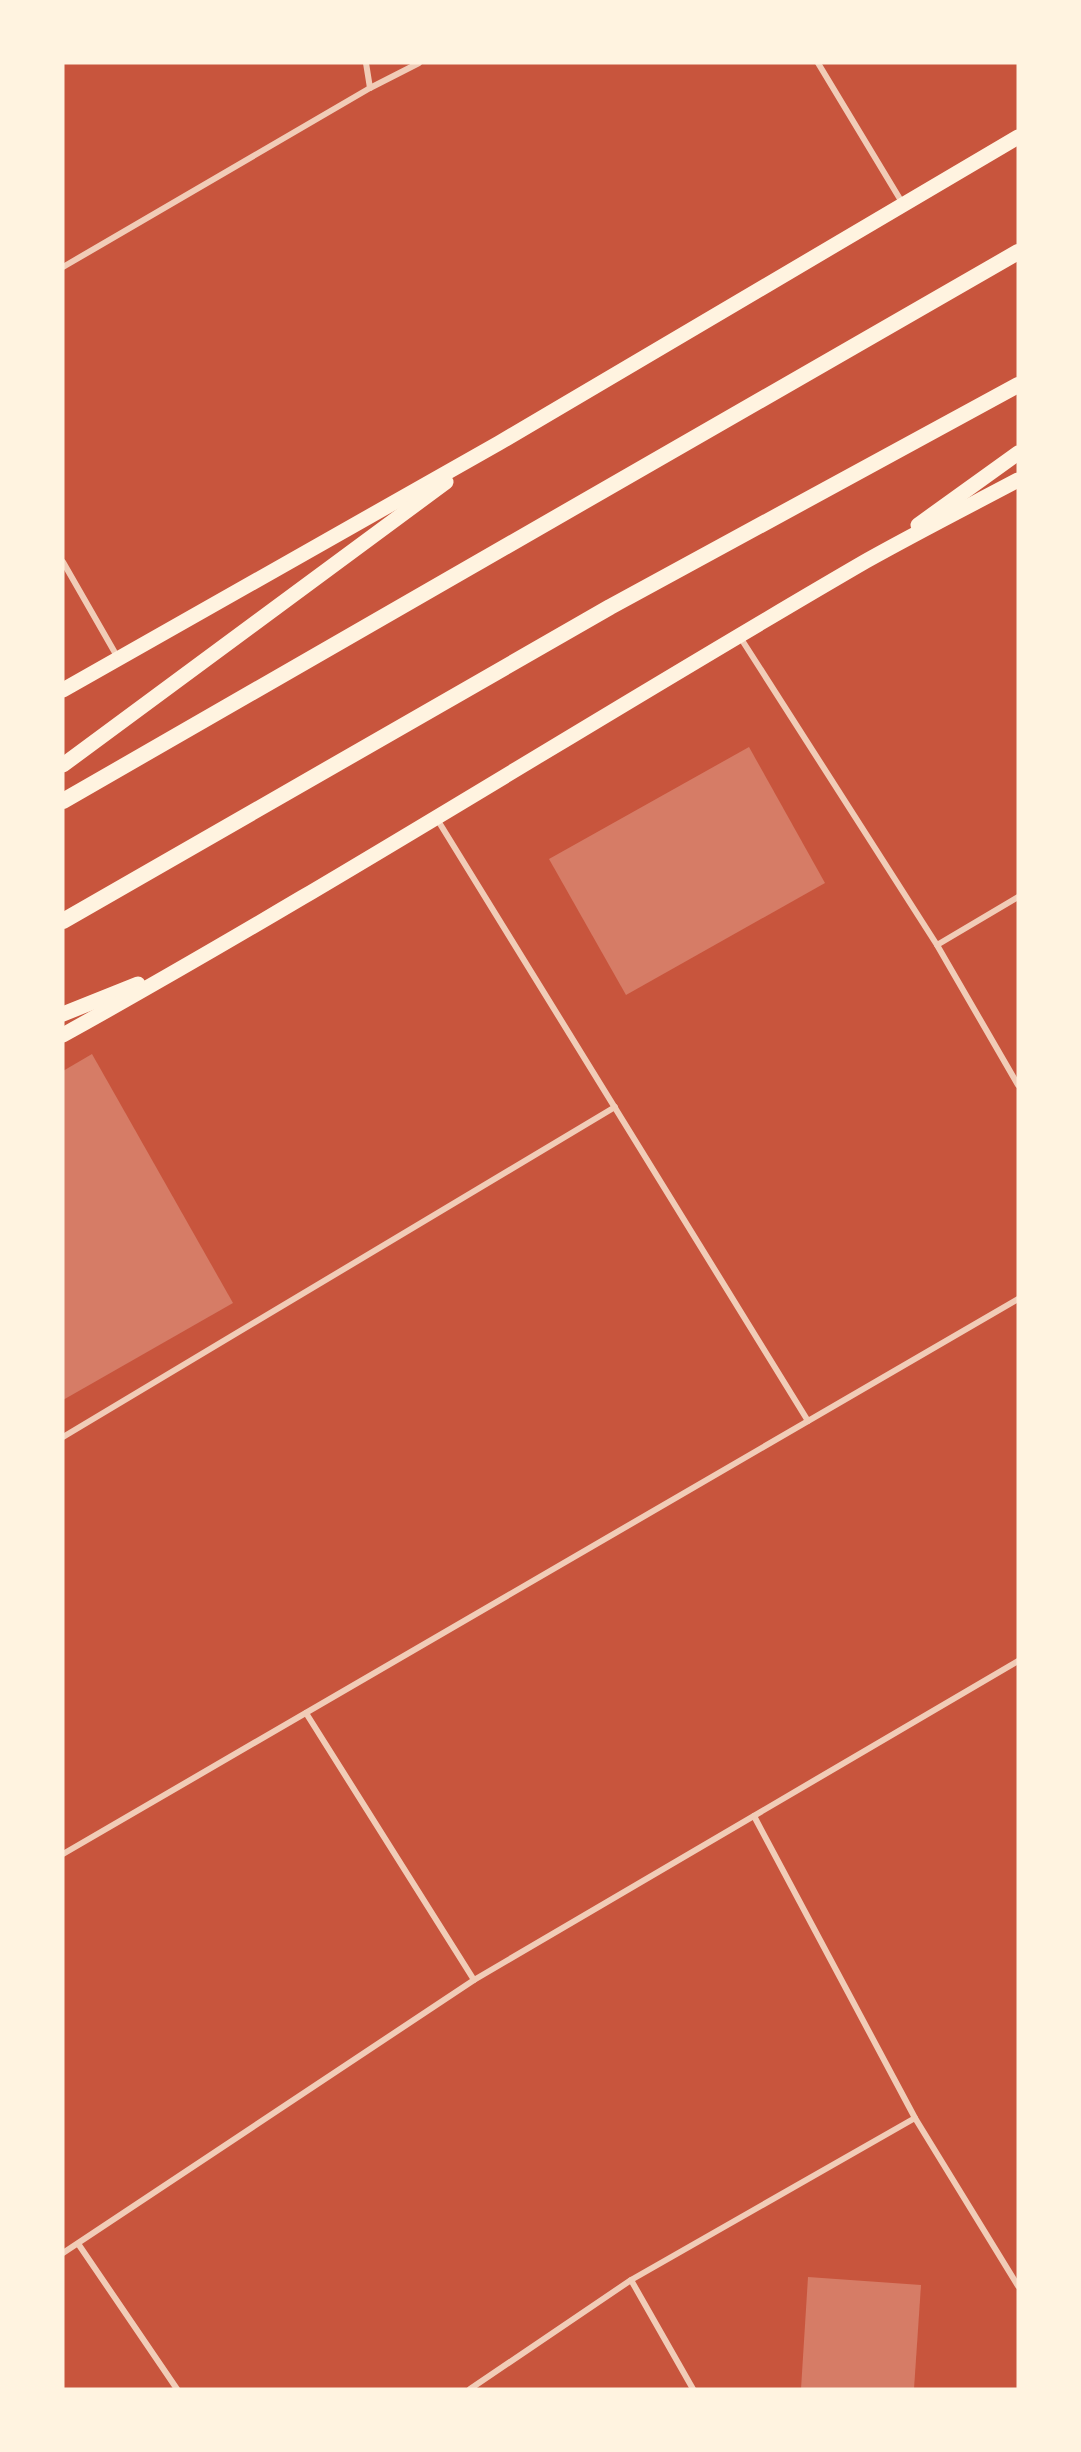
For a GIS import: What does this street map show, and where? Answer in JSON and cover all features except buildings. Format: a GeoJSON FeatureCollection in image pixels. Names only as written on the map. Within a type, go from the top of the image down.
{"type":"FeatureCollection","features":[{"type":"Feature","properties":{"kind":"highway"},"geometry":{"type":"LineString","coordinates":[[63,801],[1018,252]]}},
{"type":"Feature","properties":{"kind":"highway"},"geometry":{"type":"LineString","coordinates":[[63,921],[610,607],[1018,385]]}},
{"type":"Feature","properties":{"kind":"main road"},"geometry":{"type":"LineString","coordinates":[[63,690],[500,443],[1018,137]]}},
{"type":"Feature","properties":{"kind":"main road"},"geometry":{"type":"LineString","coordinates":[[63,765],[500,443]]}},
{"type":"Feature","properties":{"kind":"main road"},"geometry":{"type":"LineString","coordinates":[[869,560],[1018,453]]}},
{"type":"Feature","properties":{"kind":"main road"},"geometry":{"type":"LineString","coordinates":[[63,1035],[194,962],[435,816],[869,560],[1018,480]]}},
{"type":"Feature","properties":{"kind":"main road"},"geometry":{"type":"LineString","coordinates":[[63,1014],[194,962]]}},
{"type":"Feature","properties":{"kind":"street"},"geometry":{"type":"LineString","coordinates":[[366,63],[370,88]]}},
{"type":"Feature","properties":{"kind":"street"},"geometry":{"type":"LineString","coordinates":[[63,267],[370,88],[420,63]]}},
{"type":"Feature","properties":{"kind":"street"},"geometry":{"type":"LineString","coordinates":[[818,63],[903,204]]}},
{"type":"Feature","properties":{"kind":"street"},"geometry":{"type":"LineString","coordinates":[[63,562],[118,658]]}},
{"type":"Feature","properties":{"kind":"street"},"geometry":{"type":"LineString","coordinates":[[739,636],[937,945],[1018,1085]]}},
{"type":"Feature","properties":{"kind":"street"},"geometry":{"type":"LineString","coordinates":[[435,816],[808,1421]]}},
{"type":"Feature","properties":{"kind":"street"},"geometry":{"type":"LineString","coordinates":[[937,945],[1018,897]]}},
{"type":"Feature","properties":{"kind":"street"},"geometry":{"type":"LineString","coordinates":[[63,1437],[615,1107]]}},
{"type":"Feature","properties":{"kind":"street"},"geometry":{"type":"LineString","coordinates":[[63,1854],[1018,1299]]}},
{"type":"Feature","properties":{"kind":"street"},"geometry":{"type":"LineString","coordinates":[[63,2253],[79,2245],[474,1980],[1018,1661]]}},
{"type":"Feature","properties":{"kind":"street"},"geometry":{"type":"LineString","coordinates":[[306,1713],[474,1980]]}},
{"type":"Feature","properties":{"kind":"street"},"geometry":{"type":"LineString","coordinates":[[754,1816],[915,2118],[1018,2286]]}},
{"type":"Feature","properties":{"kind":"street"},"geometry":{"type":"LineString","coordinates":[[470,2389],[631,2280],[915,2118]]}},
{"type":"Feature","properties":{"kind":"street"},"geometry":{"type":"LineString","coordinates":[[79,2245],[177,2389]]}},
{"type":"Feature","properties":{"kind":"street"},"geometry":{"type":"LineString","coordinates":[[631,2280],[693,2389]]}}]}
